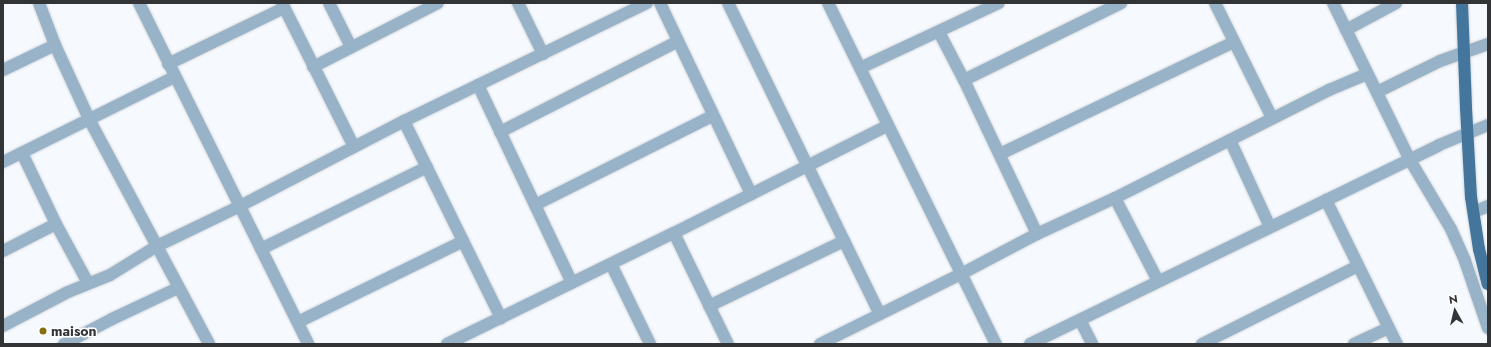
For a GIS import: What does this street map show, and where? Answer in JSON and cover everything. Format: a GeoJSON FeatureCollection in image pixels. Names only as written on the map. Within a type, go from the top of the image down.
{"type":"FeatureCollection","features":[{"type":"Feature","properties":{"kind":"main road"},"geometry":{"type":"LineString","coordinates":[[1462,3],[1467,134],[1474,212],[1479,249],[1488,284]]}},
{"type":"Feature","properties":{"kind":"street"},"geometry":{"type":"LineString","coordinates":[[39,3],[55,45],[89,119],[209,344]]}},
{"type":"Feature","properties":{"kind":"street"},"geometry":{"type":"LineString","coordinates":[[139,3],[174,77],[308,344]]}},
{"type":"Feature","properties":{"kind":"street"},"geometry":{"type":"LineString","coordinates":[[329,3],[351,47]]}},
{"type":"Feature","properties":{"kind":"street"},"geometry":{"type":"LineString","coordinates":[[313,67],[424,6],[438,3]]}},
{"type":"Feature","properties":{"kind":"street"},"geometry":{"type":"LineString","coordinates":[[518,3],[543,54]]}},
{"type":"Feature","properties":{"kind":"street"},"geometry":{"type":"LineString","coordinates":[[3,326],[68,292],[110,275],[157,246],[240,206],[404,121],[647,3]]}},
{"type":"Feature","properties":{"kind":"street"},"geometry":{"type":"LineString","coordinates":[[660,3],[712,116],[751,194]]}},
{"type":"Feature","properties":{"kind":"street"},"geometry":{"type":"LineString","coordinates":[[728,3],[880,314]]}},
{"type":"Feature","properties":{"kind":"street"},"geometry":{"type":"LineString","coordinates":[[828,3],[887,126],[996,344]]}},
{"type":"Feature","properties":{"kind":"street"},"geometry":{"type":"LineString","coordinates":[[860,68],[998,3]]}},
{"type":"Feature","properties":{"kind":"street"},"geometry":{"type":"LineString","coordinates":[[964,80],[1121,3]]}},
{"type":"Feature","properties":{"kind":"street"},"geometry":{"type":"LineString","coordinates":[[1215,3],[1272,118]]}},
{"type":"Feature","properties":{"kind":"street"},"geometry":{"type":"LineString","coordinates":[[1333,3],[1410,160],[1451,229],[1465,261],[1488,328]]}},
{"type":"Feature","properties":{"kind":"street"},"geometry":{"type":"LineString","coordinates":[[1346,30],[1396,3]]}},
{"type":"Feature","properties":{"kind":"street"},"geometry":{"type":"LineString","coordinates":[[168,64],[283,5],[354,147]]}},
{"type":"Feature","properties":{"kind":"street"},"geometry":{"type":"LineString","coordinates":[[939,32],[1000,154],[1037,234]]}},
{"type":"Feature","properties":{"kind":"street"},"geometry":{"type":"LineString","coordinates":[[500,132],[678,42]]}},
{"type":"Feature","properties":{"kind":"street"},"geometry":{"type":"LineString","coordinates":[[1000,154],[1234,42]]}},
{"type":"Feature","properties":{"kind":"street"},"geometry":{"type":"LineString","coordinates":[[1377,92],[1440,61],[1464,54],[1488,44]]}},
{"type":"Feature","properties":{"kind":"street"},"geometry":{"type":"LineString","coordinates":[[3,70],[55,45]]}},
{"type":"Feature","properties":{"kind":"street"},"geometry":{"type":"LineString","coordinates":[[820,344],[961,274],[1037,234],[1115,198],[1272,118],[1368,74]]}},
{"type":"Feature","properties":{"kind":"street"},"geometry":{"type":"LineString","coordinates":[[3,162],[174,77]]}},
{"type":"Feature","properties":{"kind":"street"},"geometry":{"type":"LineString","coordinates":[[478,85],[572,283]]}},
{"type":"Feature","properties":{"kind":"street"},"geometry":{"type":"LineString","coordinates":[[535,205],[712,116]]}},
{"type":"Feature","properties":{"kind":"street"},"geometry":{"type":"LineString","coordinates":[[404,121],[501,318]]}},
{"type":"Feature","properties":{"kind":"street"},"geometry":{"type":"LineString","coordinates":[[1030,344],[1326,200],[1488,125]]}},
{"type":"Feature","properties":{"kind":"street"},"geometry":{"type":"LineString","coordinates":[[447,344],[674,233],[887,126]]}},
{"type":"Feature","properties":{"kind":"street"},"geometry":{"type":"LineString","coordinates":[[1230,140],[1270,227]]}},
{"type":"Feature","properties":{"kind":"street"},"geometry":{"type":"LineString","coordinates":[[22,153],[56,224],[88,283]]}},
{"type":"Feature","properties":{"kind":"street"},"geometry":{"type":"LineString","coordinates":[[261,249],[427,167]]}},
{"type":"Feature","properties":{"kind":"street"},"geometry":{"type":"LineString","coordinates":[[1115,198],[1158,281]]}},
{"type":"Feature","properties":{"kind":"street"},"geometry":{"type":"LineString","coordinates":[[1326,200],[1397,344]]}},
{"type":"Feature","properties":{"kind":"street"},"geometry":{"type":"LineString","coordinates":[[1474,212],[1488,206]]}},
{"type":"Feature","properties":{"kind":"street"},"geometry":{"type":"LineString","coordinates":[[3,251],[56,224]]}},
{"type":"Feature","properties":{"kind":"street"},"geometry":{"type":"LineString","coordinates":[[674,233],[728,344]]}},
{"type":"Feature","properties":{"kind":"street"},"geometry":{"type":"LineString","coordinates":[[298,322],[463,241]]}},
{"type":"Feature","properties":{"kind":"street"},"geometry":{"type":"LineString","coordinates":[[709,306],[844,241]]}},
{"type":"Feature","properties":{"kind":"street"},"geometry":{"type":"LineString","coordinates":[[611,264],[650,344]]}},
{"type":"Feature","properties":{"kind":"street"},"geometry":{"type":"LineString","coordinates":[[1202,344],[1358,266]]}},
{"type":"Feature","properties":{"kind":"street"},"geometry":{"type":"LineString","coordinates":[[64,344],[112,319],[178,288]]}},
{"type":"Feature","properties":{"kind":"street"},"geometry":{"type":"LineString","coordinates":[[1080,320],[1092,344]]}},
{"type":"Feature","properties":{"kind":"street"},"geometry":{"type":"LineString","coordinates":[[1354,344],[1389,328]]}},
{"type":"Feature","properties":{"kind":"place","name":"maison"},"geometry":{"type":"Point","coordinates":[43,331]}}]}
